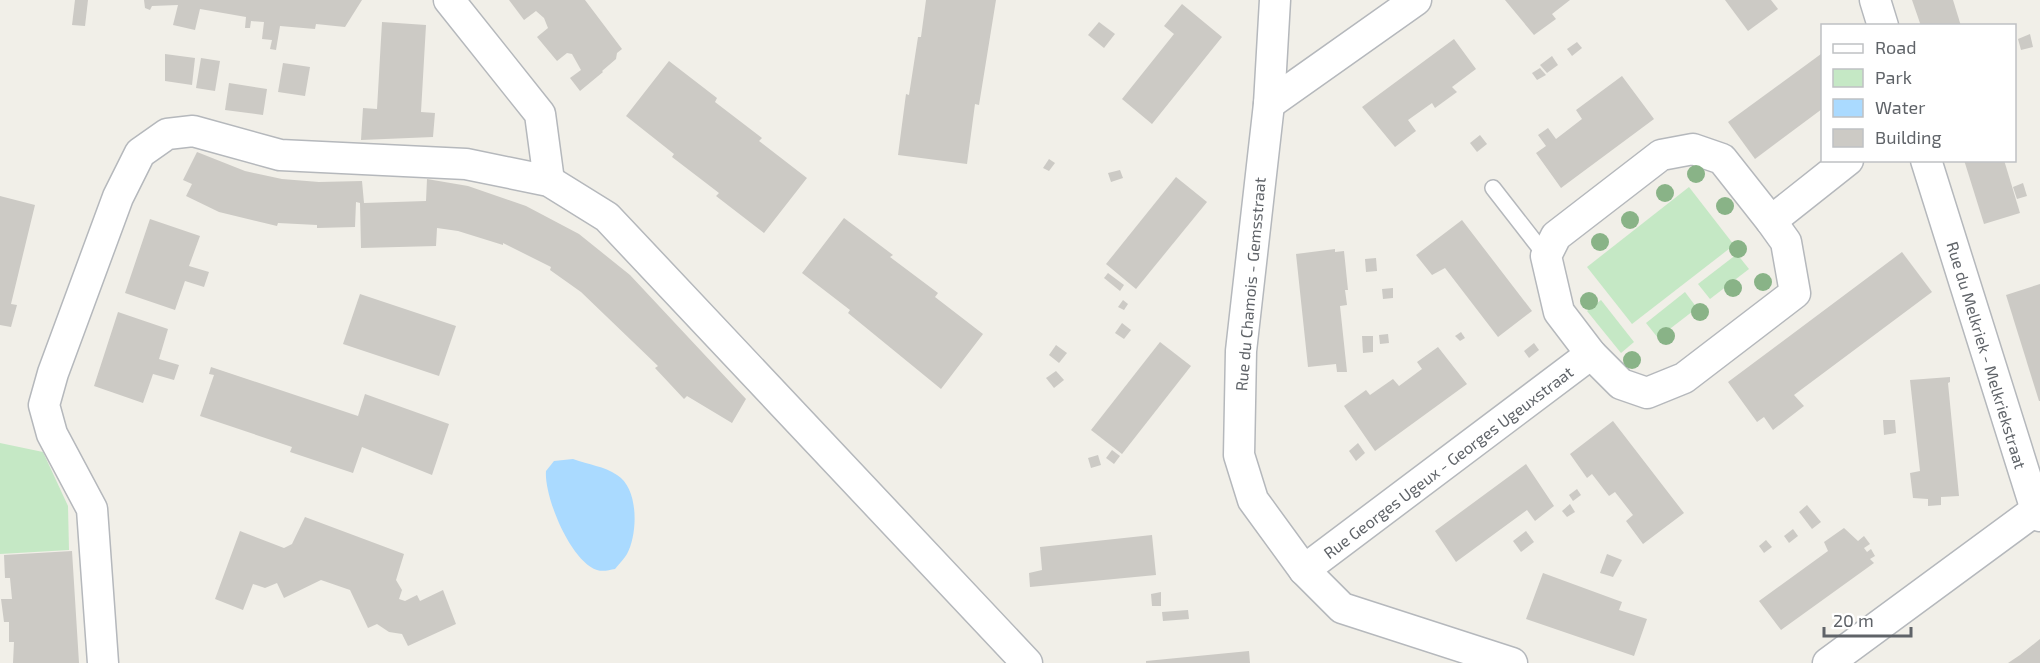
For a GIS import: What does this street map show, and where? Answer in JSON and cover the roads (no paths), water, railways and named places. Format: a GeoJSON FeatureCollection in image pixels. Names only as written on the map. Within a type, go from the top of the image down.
{"type":"FeatureCollection","features":[{"type":"Feature","properties":{"kind":"street"},"geometry":{"type":"LineString","coordinates":[[449,0],[540,114],[549,181]]}},
{"type":"Feature","properties":{"kind":"street","name":"Rue du Chamois - Gemsstraat"},"geometry":{"type":"LineString","coordinates":[[1275,0],[1269,104],[1241,351],[1239,455],[1253,500],[1304,570],[1342,608],[1512,663]]}},
{"type":"Feature","properties":{"kind":"street"},"geometry":{"type":"LineString","coordinates":[[1269,104],[1416,0]]}},
{"type":"Feature","properties":{"kind":"street"},"geometry":{"type":"LineString","coordinates":[[1875,0],[1882,24]]}},
{"type":"Feature","properties":{"kind":"street"},"geometry":{"type":"LineString","coordinates":[[1272,39],[1292,60],[1315,72]]}},
{"type":"Feature","properties":{"kind":"street"},"geometry":{"type":"LineString","coordinates":[[103,663],[92,508],[52,434],[44,405],[53,374],[118,197],[140,153],[167,134],[193,131],[280,155],[466,164],[549,181],[607,217],[1027,663]]}},
{"type":"Feature","properties":{"kind":"street"},"geometry":{"type":"LineString","coordinates":[[1693,149],[1722,159],[1771,221],[1786,242],[1795,293],[1684,378],[1647,393],[1621,384],[1591,354],[1559,312],[1546,256],[1556,236],[1661,155],[1693,149]]}},
{"type":"Feature","properties":{"kind":"street"},"geometry":{"type":"LineString","coordinates":[[1771,221],[1845,162]]}},
{"type":"Feature","properties":{"kind":"street","name":"Rue du Melkriek - Melkriekstraat"},"geometry":{"type":"LineString","coordinates":[[1828,663],[2038,513],[1927,162]]}},
{"type":"Feature","properties":{"kind":"street","name":"Rue Georges Ugeux - Georges Ugeuxstraat"},"geometry":{"type":"LineString","coordinates":[[1304,570],[1591,354]]}},
{"type":"Feature","properties":{"kind":"lane"},"geometry":{"type":"LineString","coordinates":[[1493,188],[1546,256]]}},
{"type":"Feature","properties":{"kind":"water"},"geometry":{"type":"Polygon","coordinates":[[[573,459],[617,475],[624,481],[633,500],[634,524],[631,545],[615,569],[599,571],[587,564],[568,541],[554,511],[549,496],[546,471],[554,461],[573,459]]]}}]}
